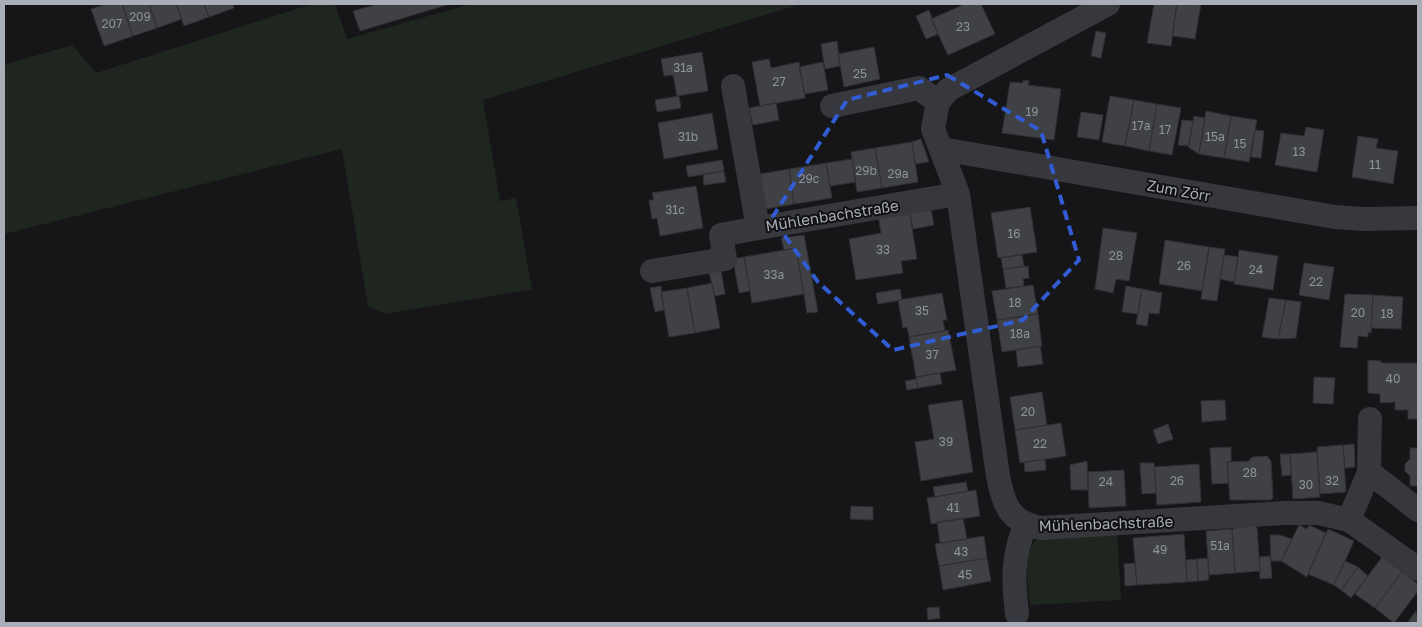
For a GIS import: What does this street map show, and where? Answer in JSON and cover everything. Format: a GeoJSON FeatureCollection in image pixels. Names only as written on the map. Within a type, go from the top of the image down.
{"type":"FeatureCollection","features":[{"type":"Feature","properties":{"kind":"street"},"geometry":{"type":"LineString","coordinates":[[832,106],[919,88],[938,102],[948,90],[1108,4]]}},
{"type":"Feature","properties":{"kind":"street","name":"Mühlenbachstraße"},"geometry":{"type":"LineString","coordinates":[[733,86],[758,228],[958,194]]}},
{"type":"Feature","properties":{"kind":"street","name":"Mühlenbachstraße"},"geometry":{"type":"LineString","coordinates":[[938,102],[933,129],[958,194],[998,476],[1003,501],[1013,515],[1024,525],[1050,528],[1285,513],[1318,513],[1348,520],[1418,569]]}},
{"type":"Feature","properties":{"kind":"street","name":"Zum Zörr"},"geometry":{"type":"LineString","coordinates":[[941,149],[1335,217],[1364,219],[1418,218]]}},
{"type":"Feature","properties":{"kind":"street"},"geometry":{"type":"LineString","coordinates":[[652,271],[725,259],[721,235],[758,228]]}},
{"type":"Feature","properties":{"kind":"street"},"geometry":{"type":"LineString","coordinates":[[1348,520],[1369,472],[1370,419]]}},
{"type":"Feature","properties":{"kind":"street"},"geometry":{"type":"LineString","coordinates":[[1369,472],[1418,510]]}},
{"type":"Feature","properties":{"kind":"street"},"geometry":{"type":"LineString","coordinates":[[1017,614],[1012,572],[1017,546],[1024,525]]}},
{"type":"Feature","properties":{"kind":"highlighted area"},"geometry":{"type":"Polygon","coordinates":[[[947,75],[1041,131],[1079,260],[1023,320],[893,350],[818,282],[772,218],[847,100],[947,75]]]}},
{"type":"Feature","properties":{"kind":"shaded area"},"geometry":{"type":"Polygon","coordinates":[[[312,4],[335,4],[347,39],[471,4],[801,4],[483,100],[500,201],[516,198],[532,289],[386,314],[368,306],[342,149],[4,234],[4,65],[72,45],[96,73],[312,4]]]}},
{"type":"Feature","properties":{"kind":"shaded area"},"geometry":{"type":"Polygon","coordinates":[[[1117,531],[1121,600],[1030,605],[1027,578],[1028,560],[1033,543],[1038,536],[1117,531]]]}},
{"type":"Feature","properties":{"kind":"building"},"geometry":{"type":"Polygon","coordinates":[[[107,4],[122,4],[133,36],[104,46],[91,9],[107,4]]]}},
{"type":"Feature","properties":{"kind":"building"},"geometry":{"type":"Polygon","coordinates":[[[122,4],[149,4],[157,28],[133,36],[122,4]]]}},
{"type":"Feature","properties":{"kind":"building"},"geometry":{"type":"Polygon","coordinates":[[[149,4],[176,4],[182,19],[157,28],[149,4]]]}},
{"type":"Feature","properties":{"kind":"building"},"geometry":{"type":"Polygon","coordinates":[[[176,4],[204,4],[209,17],[184,26],[176,4]]]}},
{"type":"Feature","properties":{"kind":"building"},"geometry":{"type":"Polygon","coordinates":[[[204,4],[233,4],[234,8],[209,17],[204,4]]]}},
{"type":"Feature","properties":{"kind":"building"},"geometry":{"type":"Polygon","coordinates":[[[378,4],[450,4],[360,31],[353,11],[378,4]]]}},
{"type":"Feature","properties":{"kind":"building"},"geometry":{"type":"Polygon","coordinates":[[[965,4],[981,4],[995,34],[948,55],[931,19],[965,4]]]}},
{"type":"Feature","properties":{"kind":"building"},"geometry":{"type":"Polygon","coordinates":[[[1154,4],[1177,4],[1171,46],[1147,43],[1154,4]]]}},
{"type":"Feature","properties":{"kind":"building"},"geometry":{"type":"Polygon","coordinates":[[[1177,4],[1201,4],[1195,39],[1172,36],[1177,4]]]}},
{"type":"Feature","properties":{"kind":"building"},"geometry":{"type":"Polygon","coordinates":[[[929,10],[938,34],[926,39],[916,16],[929,10]]]}},
{"type":"Feature","properties":{"kind":"building"},"geometry":{"type":"Polygon","coordinates":[[[1096,31],[1106,33],[1101,58],[1091,56],[1096,31]]]}},
{"type":"Feature","properties":{"kind":"building"},"geometry":{"type":"Polygon","coordinates":[[[837,41],[840,66],[825,69],[821,44],[837,41]]]}},
{"type":"Feature","properties":{"kind":"building"},"geometry":{"type":"Polygon","coordinates":[[[874,47],[880,79],[844,87],[838,54],[874,47]]]}},
{"type":"Feature","properties":{"kind":"building"},"geometry":{"type":"Polygon","coordinates":[[[702,52],[708,91],[677,96],[673,75],[664,76],[661,59],[702,52]]]}},
{"type":"Feature","properties":{"kind":"building"},"geometry":{"type":"Polygon","coordinates":[[[769,59],[771,68],[799,62],[805,98],[760,106],[752,62],[769,59]]]}},
{"type":"Feature","properties":{"kind":"building"},"geometry":{"type":"Polygon","coordinates":[[[823,62],[828,90],[805,94],[799,67],[823,62]]]}},
{"type":"Feature","properties":{"kind":"building"},"geometry":{"type":"Polygon","coordinates":[[[1023,80],[1029,81],[1028,85],[1061,89],[1054,140],[1002,133],[1010,82],[1023,83],[1023,80]]]}},
{"type":"Feature","properties":{"kind":"building"},"geometry":{"type":"Polygon","coordinates":[[[679,96],[681,108],[657,112],[655,100],[679,96]]]}},
{"type":"Feature","properties":{"kind":"building"},"geometry":{"type":"Polygon","coordinates":[[[1110,96],[1134,100],[1125,146],[1102,142],[1110,96]]]}},
{"type":"Feature","properties":{"kind":"building"},"geometry":{"type":"Polygon","coordinates":[[[1134,100],[1157,104],[1149,151],[1125,146],[1134,100]]]}},
{"type":"Feature","properties":{"kind":"building"},"geometry":{"type":"Polygon","coordinates":[[[776,103],[779,120],[753,125],[749,108],[776,103]]]}},
{"type":"Feature","properties":{"kind":"building"},"geometry":{"type":"Polygon","coordinates":[[[1157,104],[1181,108],[1172,155],[1149,151],[1157,104]]]}},
{"type":"Feature","properties":{"kind":"building"},"geometry":{"type":"Polygon","coordinates":[[[1206,111],[1231,116],[1224,158],[1199,154],[1206,111]]]}},
{"type":"Feature","properties":{"kind":"building"},"geometry":{"type":"Polygon","coordinates":[[[1081,112],[1103,115],[1099,140],[1077,137],[1081,112]]]}},
{"type":"Feature","properties":{"kind":"building"},"geometry":{"type":"Polygon","coordinates":[[[712,113],[718,149],[664,159],[658,123],[712,113]]]}},
{"type":"Feature","properties":{"kind":"building"},"geometry":{"type":"Polygon","coordinates":[[[1194,116],[1205,118],[1199,154],[1188,147],[1194,116]]]}},
{"type":"Feature","properties":{"kind":"building"},"geometry":{"type":"Polygon","coordinates":[[[1231,116],[1257,120],[1249,162],[1224,158],[1231,116]]]}},
{"type":"Feature","properties":{"kind":"building"},"geometry":{"type":"Polygon","coordinates":[[[1182,120],[1193,121],[1189,146],[1178,145],[1182,120]]]}},
{"type":"Feature","properties":{"kind":"building"},"geometry":{"type":"Polygon","coordinates":[[[1306,127],[1324,130],[1317,172],[1275,165],[1281,133],[1304,136],[1306,127]]]}},
{"type":"Feature","properties":{"kind":"building"},"geometry":{"type":"Polygon","coordinates":[[[1255,130],[1264,131],[1261,158],[1251,157],[1255,130]]]}},
{"type":"Feature","properties":{"kind":"building"},"geometry":{"type":"Polygon","coordinates":[[[1358,136],[1378,139],[1376,148],[1398,151],[1393,184],[1352,177],[1358,136]]]}},
{"type":"Feature","properties":{"kind":"building"},"geometry":{"type":"Polygon","coordinates":[[[921,139],[929,162],[915,164],[912,142],[921,139]]]}},
{"type":"Feature","properties":{"kind":"building"},"geometry":{"type":"Polygon","coordinates":[[[912,142],[918,182],[882,188],[875,148],[912,142]]]}},
{"type":"Feature","properties":{"kind":"building"},"geometry":{"type":"Polygon","coordinates":[[[875,148],[882,188],[857,192],[851,152],[875,148]]]}},
{"type":"Feature","properties":{"kind":"building"},"geometry":{"type":"Polygon","coordinates":[[[852,159],[856,182],[830,186],[826,163],[852,159]]]}},
{"type":"Feature","properties":{"kind":"building"},"geometry":{"type":"Polygon","coordinates":[[[722,160],[724,171],[688,177],[686,166],[722,160]]]}},
{"type":"Feature","properties":{"kind":"building"},"geometry":{"type":"Polygon","coordinates":[[[826,163],[832,198],[794,204],[789,169],[826,163]]]}},
{"type":"Feature","properties":{"kind":"building"},"geometry":{"type":"Polygon","coordinates":[[[789,169],[794,204],[766,209],[760,174],[789,169]]]}},
{"type":"Feature","properties":{"kind":"building"},"geometry":{"type":"Polygon","coordinates":[[[724,171],[726,182],[704,185],[703,174],[724,171]]]}},
{"type":"Feature","properties":{"kind":"building"},"geometry":{"type":"Polygon","coordinates":[[[696,186],[703,228],[660,236],[657,218],[652,219],[649,200],[654,200],[652,193],[696,186]]]}},
{"type":"Feature","properties":{"kind":"building"},"geometry":{"type":"Polygon","coordinates":[[[930,205],[934,225],[913,229],[909,209],[930,205]]]}},
{"type":"Feature","properties":{"kind":"building"},"geometry":{"type":"Polygon","coordinates":[[[1030,207],[1037,252],[998,258],[991,213],[1030,207]]]}},
{"type":"Feature","properties":{"kind":"building"},"geometry":{"type":"Polygon","coordinates":[[[909,209],[917,259],[901,261],[903,273],[856,280],[849,239],[881,233],[878,215],[909,209]]]}},
{"type":"Feature","properties":{"kind":"building"},"geometry":{"type":"Polygon","coordinates":[[[1103,228],[1137,233],[1129,281],[1116,279],[1113,293],[1095,289],[1103,228]]]}},
{"type":"Feature","properties":{"kind":"building"},"geometry":{"type":"Polygon","coordinates":[[[804,235],[818,312],[807,313],[796,248],[784,250],[781,238],[804,235]]]}},
{"type":"Feature","properties":{"kind":"building"},"geometry":{"type":"Polygon","coordinates":[[[1165,240],[1209,247],[1202,291],[1159,284],[1165,240]]]}},
{"type":"Feature","properties":{"kind":"building"},"geometry":{"type":"Polygon","coordinates":[[[1209,247],[1225,249],[1217,301],[1201,299],[1209,247]]]}},
{"type":"Feature","properties":{"kind":"building"},"geometry":{"type":"Polygon","coordinates":[[[796,248],[804,294],[752,303],[744,257],[796,248]]]}},
{"type":"Feature","properties":{"kind":"building"},"geometry":{"type":"Polygon","coordinates":[[[1239,250],[1278,256],[1273,290],[1234,284],[1239,250]]]}},
{"type":"Feature","properties":{"kind":"building"},"geometry":{"type":"Polygon","coordinates":[[[1022,255],[1024,266],[1003,269],[1001,258],[1022,255]]]}},
{"type":"Feature","properties":{"kind":"building"},"geometry":{"type":"Polygon","coordinates":[[[1224,255],[1238,257],[1234,282],[1220,279],[1224,255]]]}},
{"type":"Feature","properties":{"kind":"building"},"geometry":{"type":"Polygon","coordinates":[[[744,257],[750,291],[739,293],[733,259],[744,257]]]}},
{"type":"Feature","properties":{"kind":"building"},"geometry":{"type":"Polygon","coordinates":[[[1304,263],[1334,267],[1329,300],[1299,295],[1304,263]]]}},
{"type":"Feature","properties":{"kind":"building"},"geometry":{"type":"Polygon","coordinates":[[[1028,266],[1029,278],[1023,279],[1024,286],[1006,288],[1003,269],[1028,266]]]}},
{"type":"Feature","properties":{"kind":"building"},"geometry":{"type":"Polygon","coordinates":[[[721,270],[725,294],[715,296],[709,272],[721,270]]]}},
{"type":"Feature","properties":{"kind":"building"},"geometry":{"type":"Polygon","coordinates":[[[712,283],[720,328],[695,333],[687,288],[712,283]]]}},
{"type":"Feature","properties":{"kind":"building"},"geometry":{"type":"Polygon","coordinates":[[[1033,285],[1038,314],[997,320],[992,291],[1033,285]]]}},
{"type":"Feature","properties":{"kind":"building"},"geometry":{"type":"Polygon","coordinates":[[[661,286],[664,310],[655,312],[650,288],[661,286]]]}},
{"type":"Feature","properties":{"kind":"building"},"geometry":{"type":"Polygon","coordinates":[[[1126,286],[1142,289],[1138,314],[1122,312],[1126,286]]]}},
{"type":"Feature","properties":{"kind":"building"},"geometry":{"type":"Polygon","coordinates":[[[687,288],[695,333],[669,337],[661,292],[687,288]]]}},
{"type":"Feature","properties":{"kind":"building"},"geometry":{"type":"Polygon","coordinates":[[[900,289],[902,300],[878,304],[876,293],[900,289]]]}},
{"type":"Feature","properties":{"kind":"building"},"geometry":{"type":"Polygon","coordinates":[[[1142,289],[1162,293],[1159,314],[1149,313],[1147,326],[1136,324],[1142,289]]]}},
{"type":"Feature","properties":{"kind":"building"},"geometry":{"type":"Polygon","coordinates":[[[942,293],[947,320],[943,320],[945,331],[909,337],[907,327],[903,328],[898,300],[942,293]]]}},
{"type":"Feature","properties":{"kind":"building"},"geometry":{"type":"Polygon","coordinates":[[[1345,294],[1373,295],[1371,333],[1368,332],[1368,337],[1358,336],[1357,348],[1340,347],[1345,294]]]}},
{"type":"Feature","properties":{"kind":"building"},"geometry":{"type":"Polygon","coordinates":[[[1373,295],[1403,297],[1401,329],[1371,328],[1373,295]]]}},
{"type":"Feature","properties":{"kind":"building"},"geometry":{"type":"Polygon","coordinates":[[[1269,298],[1286,300],[1278,339],[1262,337],[1269,298]]]}},
{"type":"Feature","properties":{"kind":"building"},"geometry":{"type":"Polygon","coordinates":[[[1286,300],[1301,302],[1296,338],[1278,339],[1286,300]]]}},
{"type":"Feature","properties":{"kind":"building"},"geometry":{"type":"Polygon","coordinates":[[[1038,314],[1042,346],[1002,352],[997,320],[1038,314]]]}},
{"type":"Feature","properties":{"kind":"building"},"geometry":{"type":"Polygon","coordinates":[[[948,330],[956,370],[916,377],[909,337],[948,330]]]}},
{"type":"Feature","properties":{"kind":"building"},"geometry":{"type":"Polygon","coordinates":[[[1040,346],[1043,364],[1018,367],[1016,350],[1040,346]]]}},
{"type":"Feature","properties":{"kind":"building"},"geometry":{"type":"Polygon","coordinates":[[[1368,360],[1381,361],[1381,363],[1418,363],[1418,419],[1408,419],[1408,410],[1395,410],[1395,402],[1380,403],[1380,394],[1368,393],[1368,360]]]}},
{"type":"Feature","properties":{"kind":"building"},"geometry":{"type":"Polygon","coordinates":[[[940,373],[942,384],[918,388],[916,377],[940,373]]]}},
{"type":"Feature","properties":{"kind":"building"},"geometry":{"type":"Polygon","coordinates":[[[1314,377],[1335,378],[1333,404],[1313,403],[1314,377]]]}},
{"type":"Feature","properties":{"kind":"building"},"geometry":{"type":"Polygon","coordinates":[[[916,379],[918,388],[907,390],[905,381],[916,379]]]}},
{"type":"Feature","properties":{"kind":"building"},"geometry":{"type":"Polygon","coordinates":[[[1042,392],[1047,425],[1015,430],[1010,397],[1042,392]]]}},
{"type":"Feature","properties":{"kind":"building"},"geometry":{"type":"Polygon","coordinates":[[[962,400],[973,472],[921,481],[915,442],[934,439],[928,405],[962,400]]]}},
{"type":"Feature","properties":{"kind":"building"},"geometry":{"type":"Polygon","coordinates":[[[1225,400],[1226,420],[1202,422],[1201,401],[1225,400]]]}},
{"type":"Feature","properties":{"kind":"building"},"geometry":{"type":"Polygon","coordinates":[[[1061,423],[1066,456],[1020,463],[1015,430],[1061,423]]]}},
{"type":"Feature","properties":{"kind":"building"},"geometry":{"type":"Polygon","coordinates":[[[1168,424],[1173,439],[1158,444],[1153,430],[1168,424]]]}},
{"type":"Feature","properties":{"kind":"building"},"geometry":{"type":"Polygon","coordinates":[[[1354,444],[1355,467],[1345,468],[1343,445],[1354,444]]]}},
{"type":"Feature","properties":{"kind":"building"},"geometry":{"type":"Polygon","coordinates":[[[1343,445],[1346,492],[1320,494],[1317,447],[1343,445]]]}},
{"type":"Feature","properties":{"kind":"building"},"geometry":{"type":"Polygon","coordinates":[[[1231,447],[1231,462],[1227,462],[1229,483],[1212,484],[1210,448],[1231,447]]]}},
{"type":"Feature","properties":{"kind":"building"},"geometry":{"type":"Polygon","coordinates":[[[1410,448],[1418,448],[1418,486],[1410,486],[1410,476],[1405,471],[1405,464],[1410,459],[1410,448]]]}},
{"type":"Feature","properties":{"kind":"building"},"geometry":{"type":"Polygon","coordinates":[[[1317,452],[1320,497],[1293,499],[1290,454],[1317,452]]]}},
{"type":"Feature","properties":{"kind":"building"},"geometry":{"type":"Polygon","coordinates":[[[1280,454],[1290,454],[1291,475],[1282,476],[1280,454]]]}},
{"type":"Feature","properties":{"kind":"building"},"geometry":{"type":"Polygon","coordinates":[[[1267,456],[1271,461],[1273,497],[1271,500],[1230,500],[1227,462],[1249,461],[1252,457],[1267,456]]]}},
{"type":"Feature","properties":{"kind":"building"},"geometry":{"type":"Polygon","coordinates":[[[1045,459],[1046,470],[1025,472],[1024,462],[1045,459]]]}},
{"type":"Feature","properties":{"kind":"building"},"geometry":{"type":"Polygon","coordinates":[[[1087,461],[1088,490],[1071,490],[1070,465],[1087,461]]]}},
{"type":"Feature","properties":{"kind":"building"},"geometry":{"type":"Polygon","coordinates":[[[1140,463],[1154,463],[1156,493],[1142,494],[1140,463]]]}},
{"type":"Feature","properties":{"kind":"building"},"geometry":{"type":"Polygon","coordinates":[[[1199,464],[1201,502],[1157,505],[1154,467],[1199,464]]]}},
{"type":"Feature","properties":{"kind":"building"},"geometry":{"type":"Polygon","coordinates":[[[1124,470],[1126,506],[1089,508],[1088,472],[1124,470]]]}},
{"type":"Feature","properties":{"kind":"building"},"geometry":{"type":"Polygon","coordinates":[[[966,482],[968,491],[935,497],[933,487],[966,482]]]}},
{"type":"Feature","properties":{"kind":"building"},"geometry":{"type":"Polygon","coordinates":[[[976,490],[980,516],[931,524],[927,498],[976,490]]]}},
{"type":"Feature","properties":{"kind":"building"},"geometry":{"type":"Polygon","coordinates":[[[851,506],[873,507],[873,520],[850,519],[851,506]]]}},
{"type":"Feature","properties":{"kind":"building"},"geometry":{"type":"Polygon","coordinates":[[[963,518],[967,539],[940,543],[937,522],[963,518]]]}},
{"type":"Feature","properties":{"kind":"building"},"geometry":{"type":"Polygon","coordinates":[[[1253,524],[1257,528],[1260,571],[1235,573],[1232,529],[1253,524]]]}},
{"type":"Feature","properties":{"kind":"building"},"geometry":{"type":"Polygon","coordinates":[[[1299,525],[1307,529],[1309,525],[1326,533],[1307,577],[1281,561],[1299,525]]]}},
{"type":"Feature","properties":{"kind":"building"},"geometry":{"type":"Polygon","coordinates":[[[1232,529],[1235,573],[1209,575],[1206,531],[1232,529]]]}},
{"type":"Feature","properties":{"kind":"building"},"geometry":{"type":"Polygon","coordinates":[[[1328,529],[1354,541],[1334,585],[1308,574],[1328,529]]]}},
{"type":"Feature","properties":{"kind":"building"},"geometry":{"type":"Polygon","coordinates":[[[1184,534],[1187,582],[1137,585],[1133,538],[1184,534]]]}},
{"type":"Feature","properties":{"kind":"building"},"geometry":{"type":"Polygon","coordinates":[[[1270,535],[1280,535],[1292,539],[1281,561],[1271,561],[1270,535]]]}},
{"type":"Feature","properties":{"kind":"building"},"geometry":{"type":"Polygon","coordinates":[[[984,536],[987,558],[939,566],[935,544],[984,536]]]}},
{"type":"Feature","properties":{"kind":"building"},"geometry":{"type":"Polygon","coordinates":[[[1270,556],[1272,578],[1260,579],[1259,557],[1270,556]]]}},
{"type":"Feature","properties":{"kind":"building"},"geometry":{"type":"Polygon","coordinates":[[[1382,557],[1402,572],[1375,608],[1355,594],[1382,557]]]}},
{"type":"Feature","properties":{"kind":"building"},"geometry":{"type":"Polygon","coordinates":[[[987,558],[991,581],[943,590],[939,566],[987,558]]]}},
{"type":"Feature","properties":{"kind":"building"},"geometry":{"type":"Polygon","coordinates":[[[1208,558],[1209,580],[1198,581],[1197,559],[1208,558]]]}},
{"type":"Feature","properties":{"kind":"building"},"geometry":{"type":"Polygon","coordinates":[[[1197,559],[1198,581],[1187,582],[1186,560],[1197,559]]]}},
{"type":"Feature","properties":{"kind":"building"},"geometry":{"type":"Polygon","coordinates":[[[1345,561],[1358,567],[1341,590],[1334,585],[1345,561]]]}},
{"type":"Feature","properties":{"kind":"building"},"geometry":{"type":"Polygon","coordinates":[[[1135,563],[1137,585],[1125,586],[1124,564],[1135,563]]]}},
{"type":"Feature","properties":{"kind":"building"},"geometry":{"type":"Polygon","coordinates":[[[1358,567],[1368,576],[1351,598],[1341,590],[1358,567]]]}},
{"type":"Feature","properties":{"kind":"building"},"geometry":{"type":"Polygon","coordinates":[[[1402,572],[1418,584],[1418,591],[1394,623],[1375,608],[1402,572]]]}},
{"type":"Feature","properties":{"kind":"building"},"geometry":{"type":"Polygon","coordinates":[[[939,607],[940,618],[928,620],[927,608],[939,607]]]}},
{"type":"Feature","properties":{"kind":"building"},"geometry":{"type":"Polygon","coordinates":[[[1416,611],[1418,623],[1407,623],[1416,611]]]}}]}
